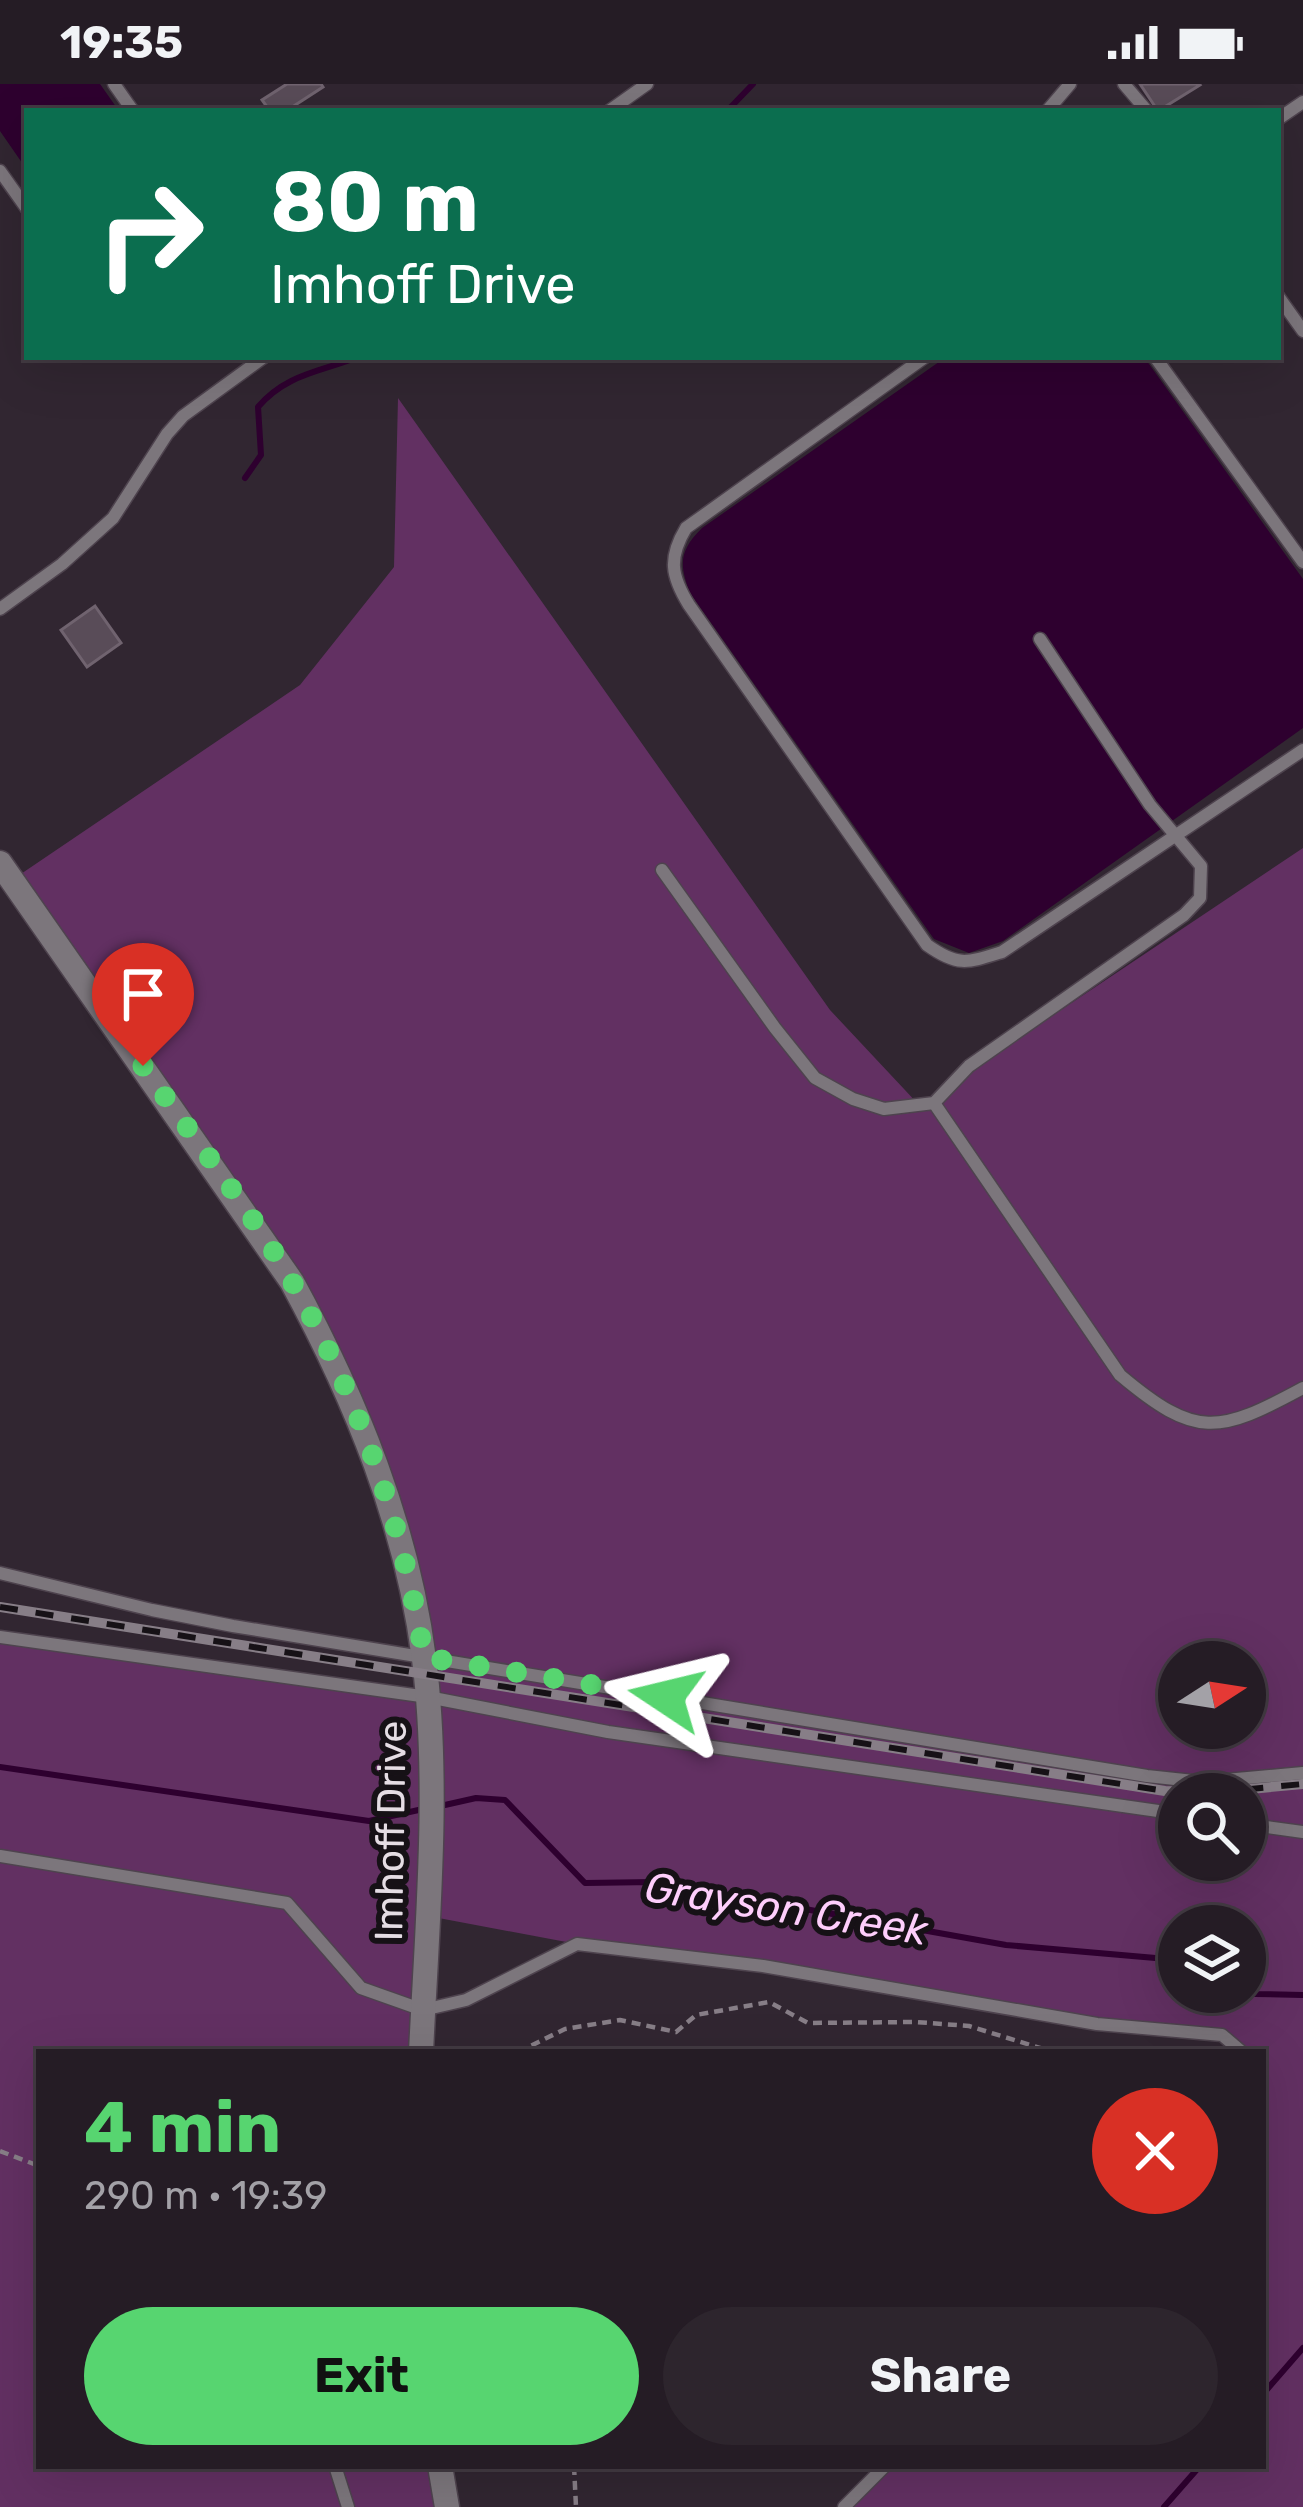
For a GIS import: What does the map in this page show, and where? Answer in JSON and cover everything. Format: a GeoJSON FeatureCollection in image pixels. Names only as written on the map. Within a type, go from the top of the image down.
{"type":"FeatureCollection","features":[{"type":"Feature","properties":{"kind":"street","name":"Imhoff Drive"},"geometry":{"type":"LineString","coordinates":[[0,863],[292,1282],[331,1353],[388,1497],[424,1657],[428,1704],[428,1916],[421,2049]]}},
{"type":"Feature","properties":{"kind":"street"},"geometry":{"type":"LineString","coordinates":[[441,2469],[448,2507]]}},
{"type":"Feature","properties":{"kind":"lane"},"geometry":{"type":"LineString","coordinates":[[613,108],[647,84]]}},
{"type":"Feature","properties":{"kind":"lane"},"geometry":{"type":"LineString","coordinates":[[1050,108],[1070,84]]}},
{"type":"Feature","properties":{"kind":"lane"},"geometry":{"type":"LineString","coordinates":[[1124,84],[1144,108]]}},
{"type":"Feature","properties":{"kind":"lane"},"geometry":{"type":"LineString","coordinates":[[0,171],[24,205]]}},
{"type":"Feature","properties":{"kind":"lane"},"geometry":{"type":"LineString","coordinates":[[1281,300],[1303,331]]}},
{"type":"Feature","properties":{"kind":"lane"},"geometry":{"type":"LineString","coordinates":[[0,609],[62,564],[113,518],[183,416],[259,360]]}},
{"type":"Feature","properties":{"kind":"lane"},"geometry":{"type":"LineString","coordinates":[[1156,360],[1303,562]]}},
{"type":"Feature","properties":{"kind":"lane"},"geometry":{"type":"LineString","coordinates":[[903,363],[686,529],[673,550],[676,584],[927,945],[948,960],[969,962],[1001,952],[1303,750]]}},
{"type":"Feature","properties":{"kind":"lane"},"geometry":{"type":"LineString","coordinates":[[662,870],[815,1078],[854,1099],[884,1108],[934,1103],[969,1066],[1184,915],[1200,898],[1202,866],[1173,835],[1040,639]]}},
{"type":"Feature","properties":{"kind":"lane"},"geometry":{"type":"LineString","coordinates":[[934,1103],[1120,1376],[1156,1406],[1195,1424],[1237,1420],[1303,1388]]}},
{"type":"Feature","properties":{"kind":"lane"},"geometry":{"type":"LineString","coordinates":[[0,1573],[152,1610],[1147,1776],[1203,1782],[1303,1773]]}},
{"type":"Feature","properties":{"kind":"lane"},"geometry":{"type":"LineString","coordinates":[[0,1637],[608,1732],[1158,1811]]}},
{"type":"Feature","properties":{"kind":"lane"},"geometry":{"type":"LineString","coordinates":[[1266,1827],[1303,1832]]}},
{"type":"Feature","properties":{"kind":"lane"},"geometry":{"type":"LineString","coordinates":[[0,1856],[287,1903],[361,1988],[423,2010],[466,2000],[577,1944],[763,1966],[1096,2024],[1222,2035],[1238,2049]]}},
{"type":"Feature","properties":{"kind":"lane"},"geometry":{"type":"LineString","coordinates":[[336,2469],[348,2507]]}},
{"type":"Feature","properties":{"kind":"lane"},"geometry":{"type":"LineString","coordinates":[[844,2507],[882,2469]]}},
{"type":"Feature","properties":{"kind":"path"},"geometry":{"type":"LineString","coordinates":[[524,2049],[565,2030],[620,2020],[676,2032],[696,2015],[769,2002],[808,2024],[916,2021],[969,2026],[1042,2049]]}},
{"type":"Feature","properties":{"kind":"path"},"geometry":{"type":"LineString","coordinates":[[0,2151],[36,2165]]}},
{"type":"Feature","properties":{"kind":"path"},"geometry":{"type":"LineString","coordinates":[[574,2469],[576,2507]]}},
{"type":"Feature","properties":{"kind":"shaded area"},"geometry":{"type":"Polygon","coordinates":[[[0,84],[100,84],[117,108],[24,108],[24,166],[0,131],[0,84]]]}},
{"type":"Feature","properties":{"kind":"shaded area"},"geometry":{"type":"Polygon","coordinates":[[[942,360],[1146,360],[1303,579],[1303,728],[1003,941],[969,953],[934,939],[690,593],[683,566],[685,551],[702,528],[942,360]]]}},
{"type":"Feature","properties":{"kind":"shaded area"},"geometry":{"type":"Polygon","coordinates":[[[398,398],[830,1010],[919,1105],[1303,848],[1303,2507],[850,2507],[882,2469],[1266,2469],[1266,2049],[1238,2049],[1222,2035],[1096,2024],[763,1966],[577,1944],[428,1916],[421,2049],[36,2049],[36,2469],[441,2469],[447,2507],[0,2507],[0,1635],[427,1696],[424,1657],[331,1353],[12,880],[300,685],[394,567],[398,398]]]}},
{"type":"Feature","properties":{"kind":"building"},"geometry":{"type":"Polygon","coordinates":[[[287,84],[323,87],[291,108],[268,108],[262,100],[287,84]]]}},
{"type":"Feature","properties":{"kind":"building"},"geometry":{"type":"Polygon","coordinates":[[[1140,84],[1200,85],[1163,108],[1156,108],[1140,84]]]}},
{"type":"Feature","properties":{"kind":"building"},"geometry":{"type":"Polygon","coordinates":[[[95,606],[121,643],[87,667],[61,630],[95,606]]]}},
{"type":"Feature","properties":{"kind":"waterway"},"geometry":{"type":"LineString","coordinates":[[730,108],[753,84]]}},
{"type":"Feature","properties":{"kind":"waterway"},"geometry":{"type":"LineString","coordinates":[[245,478],[261,455],[258,407],[280,387],[349,360]]}},
{"type":"Feature","properties":{"kind":"waterway","name":"Grayson Creek"},"geometry":{"type":"LineString","coordinates":[[0,1767],[369,1821],[423,1809]]}},
{"type":"Feature","properties":{"kind":"waterway","name":"Grayson Creek"},"geometry":{"type":"LineString","coordinates":[[436,1807],[476,1798],[505,1800],[585,1883],[654,1882],[1006,1945],[1158,1958]]}},
{"type":"Feature","properties":{"kind":"waterway","name":"Grayson Creek"},"geometry":{"type":"LineString","coordinates":[[1266,1994],[1303,1995]]}},
{"type":"Feature","properties":{"kind":"waterway"},"geometry":{"type":"LineString","coordinates":[[1266,2391],[1303,2348]]}},
{"type":"Feature","properties":{"kind":"waterway"},"geometry":{"type":"LineString","coordinates":[[1164,2507],[1197,2469]]}},
{"type":"Feature","properties":{"kind":"railway"},"geometry":{"type":"LineString","coordinates":[[0,1607],[1165,1791],[1207,1793],[1303,1784]]}},
{"type":"Feature","properties":{"kind":"route"},"geometry":{"type":"LineString","coordinates":[[143,1066],[292,1282],[331,1353],[388,1497],[424,1657],[666,1697]]}}]}
